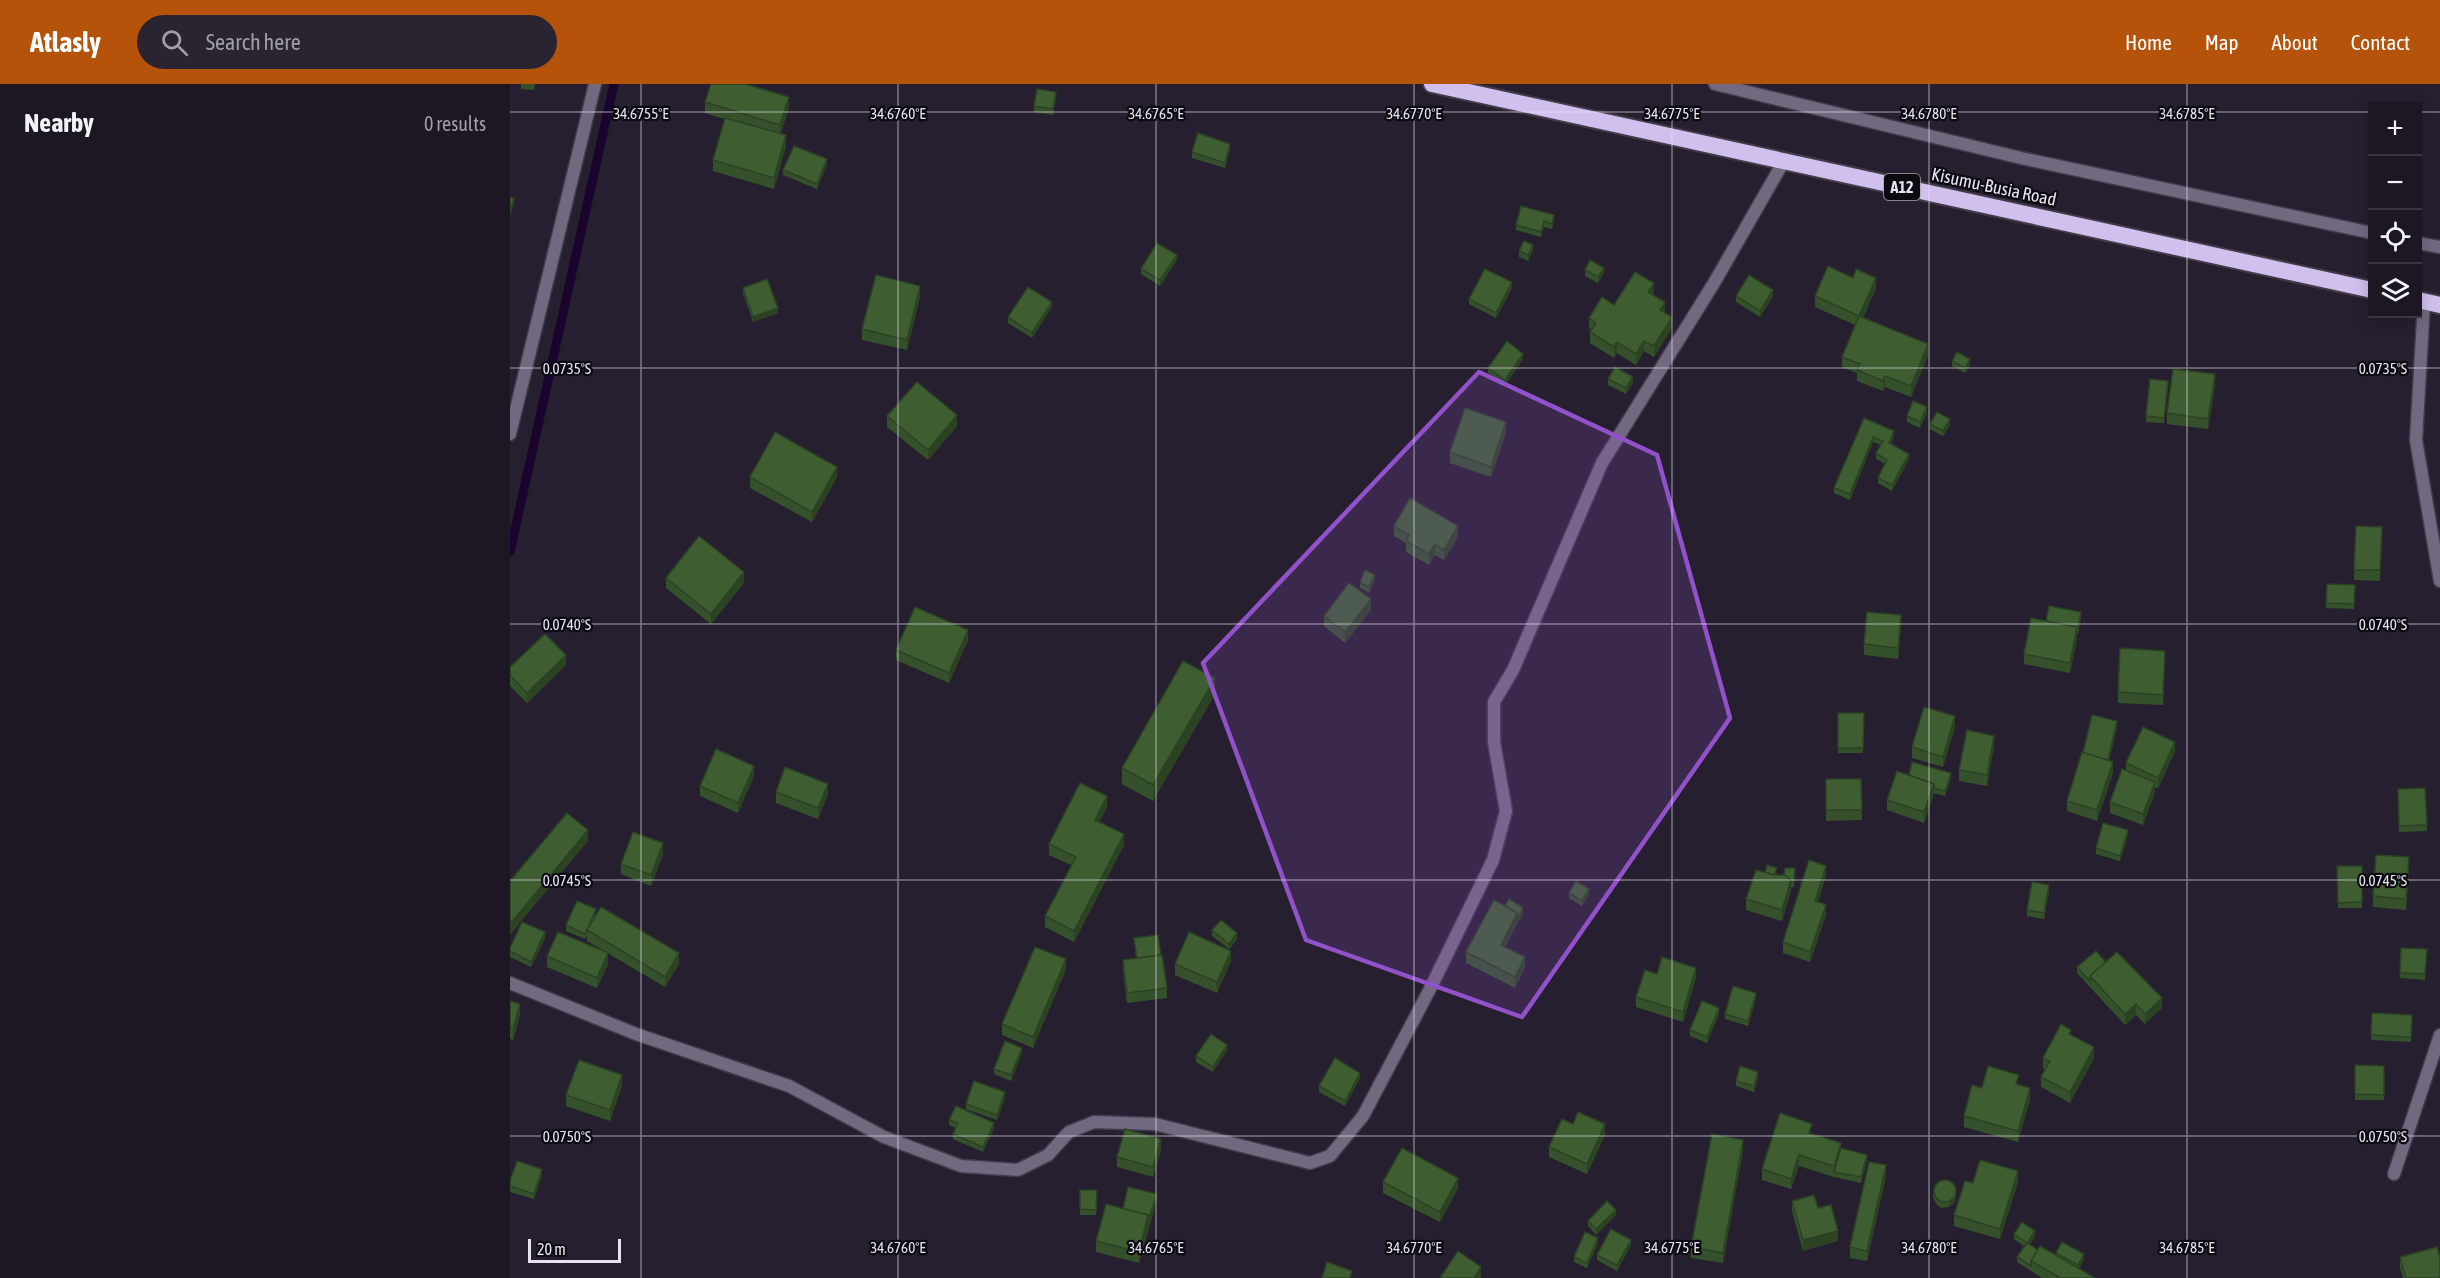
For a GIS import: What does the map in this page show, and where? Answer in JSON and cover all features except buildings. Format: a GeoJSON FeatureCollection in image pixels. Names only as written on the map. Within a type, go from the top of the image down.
{"type":"FeatureCollection","features":[{"type":"Feature","properties":{"kind":"highway","name":"Kisumu-Busia Road"},"geometry":{"type":"LineString","coordinates":[[1432,84],[2368,289]]}},
{"type":"Feature","properties":{"kind":"street"},"geometry":{"type":"LineString","coordinates":[[510,434],[595,84]]}},
{"type":"Feature","properties":{"kind":"street"},"geometry":{"type":"LineString","coordinates":[[1715,84],[2021,158],[2368,232]]}},
{"type":"Feature","properties":{"kind":"street"},"geometry":{"type":"LineString","coordinates":[[510,983],[636,1034],[789,1086],[884,1137],[961,1166],[1018,1170],[1048,1155],[1069,1132],[1094,1122],[1155,1124],[1310,1163],[1330,1156],[1363,1116],[1430,989],[1493,860],[1506,811],[1494,742],[1494,702],[1513,670],[1597,474],[1714,283],[1784,161]]}},
{"type":"Feature","properties":{"kind":"street"},"geometry":{"type":"LineString","coordinates":[[2422,244],[2440,248]]}},
{"type":"Feature","properties":{"kind":"street"},"geometry":{"type":"LineString","coordinates":[[2427,302],[2416,440],[2440,581]]}},
{"type":"Feature","properties":{"kind":"street"},"geometry":{"type":"LineString","coordinates":[[2394,1174],[2440,1035]]}},
{"type":"Feature","properties":{"kind":"highlighted area"},"geometry":{"type":"Polygon","coordinates":[[[1479,372],[1657,455],[1730,718],[1522,1017],[1306,940],[1203,663],[1479,372]]]}},
{"type":"Feature","properties":{"kind":"waterway"},"geometry":{"type":"LineString","coordinates":[[510,552],[614,84]]}}]}
